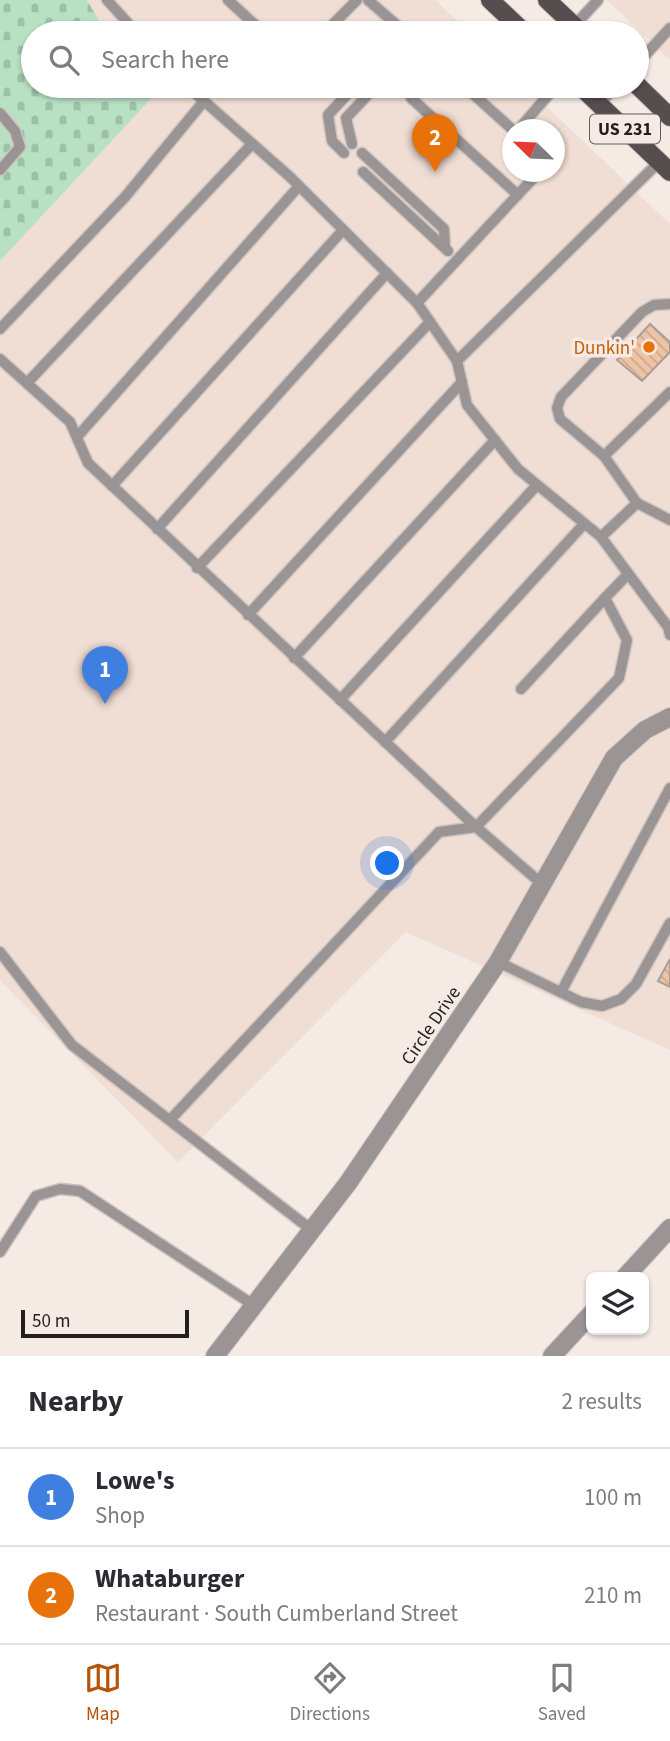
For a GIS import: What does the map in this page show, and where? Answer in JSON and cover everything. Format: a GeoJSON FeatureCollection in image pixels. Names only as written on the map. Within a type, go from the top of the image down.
{"type":"FeatureCollection","features":[{"type":"Feature","properties":{"kind":"main road"},"geometry":{"type":"LineString","coordinates":[[490,0],[512,21]]}},
{"type":"Feature","properties":{"kind":"main road"},"geometry":{"type":"LineString","coordinates":[[547,0],[569,21]]}},
{"type":"Feature","properties":{"kind":"main road","name":"US 231"},"geometry":{"type":"LineString","coordinates":[[649,97],[670,117]]}},
{"type":"Feature","properties":{"kind":"main road","name":"US 231"},"geometry":{"type":"LineString","coordinates":[[593,98],[665,167]]}},
{"type":"Feature","properties":{"kind":"street","name":"Circle Drive"},"geometry":{"type":"LineString","coordinates":[[215,1356],[348,1184],[498,962],[614,758],[645,730],[670,717]]}},
{"type":"Feature","properties":{"kind":"street"},"geometry":{"type":"LineString","coordinates":[[630,1272],[670,1228]]}},
{"type":"Feature","properties":{"kind":"street"},"geometry":{"type":"LineString","coordinates":[[552,1356],[586,1319]]}},
{"type":"Feature","properties":{"kind":"lane"},"geometry":{"type":"LineString","coordinates":[[107,0],[126,21]]}},
{"type":"Feature","properties":{"kind":"lane"},"geometry":{"type":"LineString","coordinates":[[228,0],[251,21]]}},
{"type":"Feature","properties":{"kind":"lane"},"geometry":{"type":"LineString","coordinates":[[336,21],[357,0]]}},
{"type":"Feature","properties":{"kind":"lane"},"geometry":{"type":"LineString","coordinates":[[368,0],[392,21]]}},
{"type":"Feature","properties":{"kind":"lane"},"geometry":{"type":"LineString","coordinates":[[584,21],[598,0]]}},
{"type":"Feature","properties":{"kind":"lane"},"geometry":{"type":"LineString","coordinates":[[649,51],[670,28]]}},
{"type":"Feature","properties":{"kind":"lane"},"geometry":{"type":"LineString","coordinates":[[201,98],[299,186],[416,303],[457,361],[467,405],[518,469],[601,537],[668,627],[670,635]]}},
{"type":"Feature","properties":{"kind":"lane"},"geometry":{"type":"LineString","coordinates":[[344,98],[328,115],[332,141],[344,153]]}},
{"type":"Feature","properties":{"kind":"lane"},"geometry":{"type":"LineString","coordinates":[[352,144],[346,118],[365,98]]}},
{"type":"Feature","properties":{"kind":"lane"},"geometry":{"type":"LineString","coordinates":[[411,98],[518,195]]}},
{"type":"Feature","properties":{"kind":"lane"},"geometry":{"type":"LineString","coordinates":[[478,98],[503,119]]}},
{"type":"Feature","properties":{"kind":"lane"},"geometry":{"type":"LineString","coordinates":[[526,119],[545,98]]}},
{"type":"Feature","properties":{"kind":"lane"},"geometry":{"type":"LineString","coordinates":[[599,104],[605,98]]}},
{"type":"Feature","properties":{"kind":"lane"},"geometry":{"type":"LineString","coordinates":[[0,329],[125,197],[204,101]]}},
{"type":"Feature","properties":{"kind":"lane"},"geometry":{"type":"LineString","coordinates":[[0,113],[15,131],[20,147],[0,170]]}},
{"type":"Feature","properties":{"kind":"lane"},"geometry":{"type":"LineString","coordinates":[[27,383],[252,144]]}},
{"type":"Feature","properties":{"kind":"lane"},"geometry":{"type":"LineString","coordinates":[[362,153],[444,229],[445,248]]}},
{"type":"Feature","properties":{"kind":"lane"},"geometry":{"type":"LineString","coordinates":[[353,162],[457,260]]}},
{"type":"Feature","properties":{"kind":"lane"},"geometry":{"type":"LineString","coordinates":[[457,361],[665,167]]}},
{"type":"Feature","properties":{"kind":"lane"},"geometry":{"type":"LineString","coordinates":[[363,172],[386,175]]}},
{"type":"Feature","properties":{"kind":"lane"},"geometry":{"type":"LineString","coordinates":[[416,303],[530,182]]}},
{"type":"Feature","properties":{"kind":"lane"},"geometry":{"type":"LineString","coordinates":[[76,437],[299,186]]}},
{"type":"Feature","properties":{"kind":"lane"},"geometry":{"type":"LineString","coordinates":[[112,486],[343,230]]}},
{"type":"Feature","properties":{"kind":"lane"},"geometry":{"type":"LineString","coordinates":[[157,529],[387,273]]}},
{"type":"Feature","properties":{"kind":"lane"},"geometry":{"type":"LineString","coordinates":[[670,304],[654,305],[642,312],[561,397],[557,408],[560,419],[604,456],[637,503],[670,520]]}},
{"type":"Feature","properties":{"kind":"lane"},"geometry":{"type":"LineString","coordinates":[[197,568],[430,322]]}},
{"type":"Feature","properties":{"kind":"lane"},"geometry":{"type":"LineString","coordinates":[[0,359],[70,422],[88,463],[340,701],[542,884]]}},
{"type":"Feature","properties":{"kind":"lane"},"geometry":{"type":"LineString","coordinates":[[248,615],[462,382]]}},
{"type":"Feature","properties":{"kind":"lane"},"geometry":{"type":"LineString","coordinates":[[604,456],[670,392]]}},
{"type":"Feature","properties":{"kind":"lane"},"geometry":{"type":"LineString","coordinates":[[294,658],[495,440]]}},
{"type":"Feature","properties":{"kind":"lane"},"geometry":{"type":"LineString","coordinates":[[340,701],[537,485]]}},
{"type":"Feature","properties":{"kind":"lane"},"geometry":{"type":"LineString","coordinates":[[601,537],[637,503]]}},
{"type":"Feature","properties":{"kind":"lane"},"geometry":{"type":"LineString","coordinates":[[385,742],[584,524]]}},
{"type":"Feature","properties":{"kind":"lane"},"geometry":{"type":"LineString","coordinates":[[521,689],[628,574]]}},
{"type":"Feature","properties":{"kind":"lane"},"geometry":{"type":"LineString","coordinates":[[170,1120],[439,832],[476,827],[619,678],[627,640],[605,598]]}},
{"type":"Feature","properties":{"kind":"lane"},"geometry":{"type":"LineString","coordinates":[[561,992],[670,788]]}},
{"type":"Feature","properties":{"kind":"lane"},"geometry":{"type":"LineString","coordinates":[[498,962],[581,1002],[602,1006],[621,999],[636,984],[670,923]]}},
{"type":"Feature","properties":{"kind":"lane"},"geometry":{"type":"LineString","coordinates":[[0,952],[72,1045],[313,1231]]}},
{"type":"Feature","properties":{"kind":"lane"},"geometry":{"type":"LineString","coordinates":[[0,1252],[36,1196],[60,1189],[80,1191],[255,1306]]}},
{"type":"Feature","properties":{"kind":"shaded area"},"geometry":{"type":"Polygon","coordinates":[[[87,0],[435,0],[457,21],[99,21],[87,0]]]}},
{"type":"Feature","properties":{"kind":"shaded area"},"geometry":{"type":"Polygon","coordinates":[[[607,0],[670,0],[670,60],[649,40],[649,21],[629,21],[607,0]]]}},
{"type":"Feature","properties":{"kind":"shaded area"},"geometry":{"type":"Polygon","coordinates":[[[152,98],[538,98],[560,119],[502,119],[502,182],[565,182],[565,124],[670,224],[670,1050],[406,932],[178,1162],[0,980],[0,261],[152,98]]]}},
{"type":"Feature","properties":{"kind":"green space"},"geometry":{"type":"Polygon","coordinates":[[[0,0],[87,0],[99,21],[21,21],[21,98],[152,98],[0,261],[0,0]]]}},
{"type":"Feature","properties":{"kind":"building","name":"Dunkin'"},"geometry":{"type":"Polygon","coordinates":[[[650,324],[670,342],[670,352],[642,381],[617,360],[650,324]]]}},
{"type":"Feature","properties":{"kind":"building"},"geometry":{"type":"Polygon","coordinates":[[[670,959],[670,987],[658,981],[670,959]]]}},
{"type":"Feature","properties":{"kind":"place","name":"Whataburger"},"geometry":{"type":"Point","coordinates":[435,172]}},
{"type":"Feature","properties":{"kind":"place","name":"Dunkin'"},"geometry":{"type":"Point","coordinates":[649,347]}},
{"type":"Feature","properties":{"kind":"place","name":"Lowe's"},"geometry":{"type":"Point","coordinates":[105,704]}}]}
